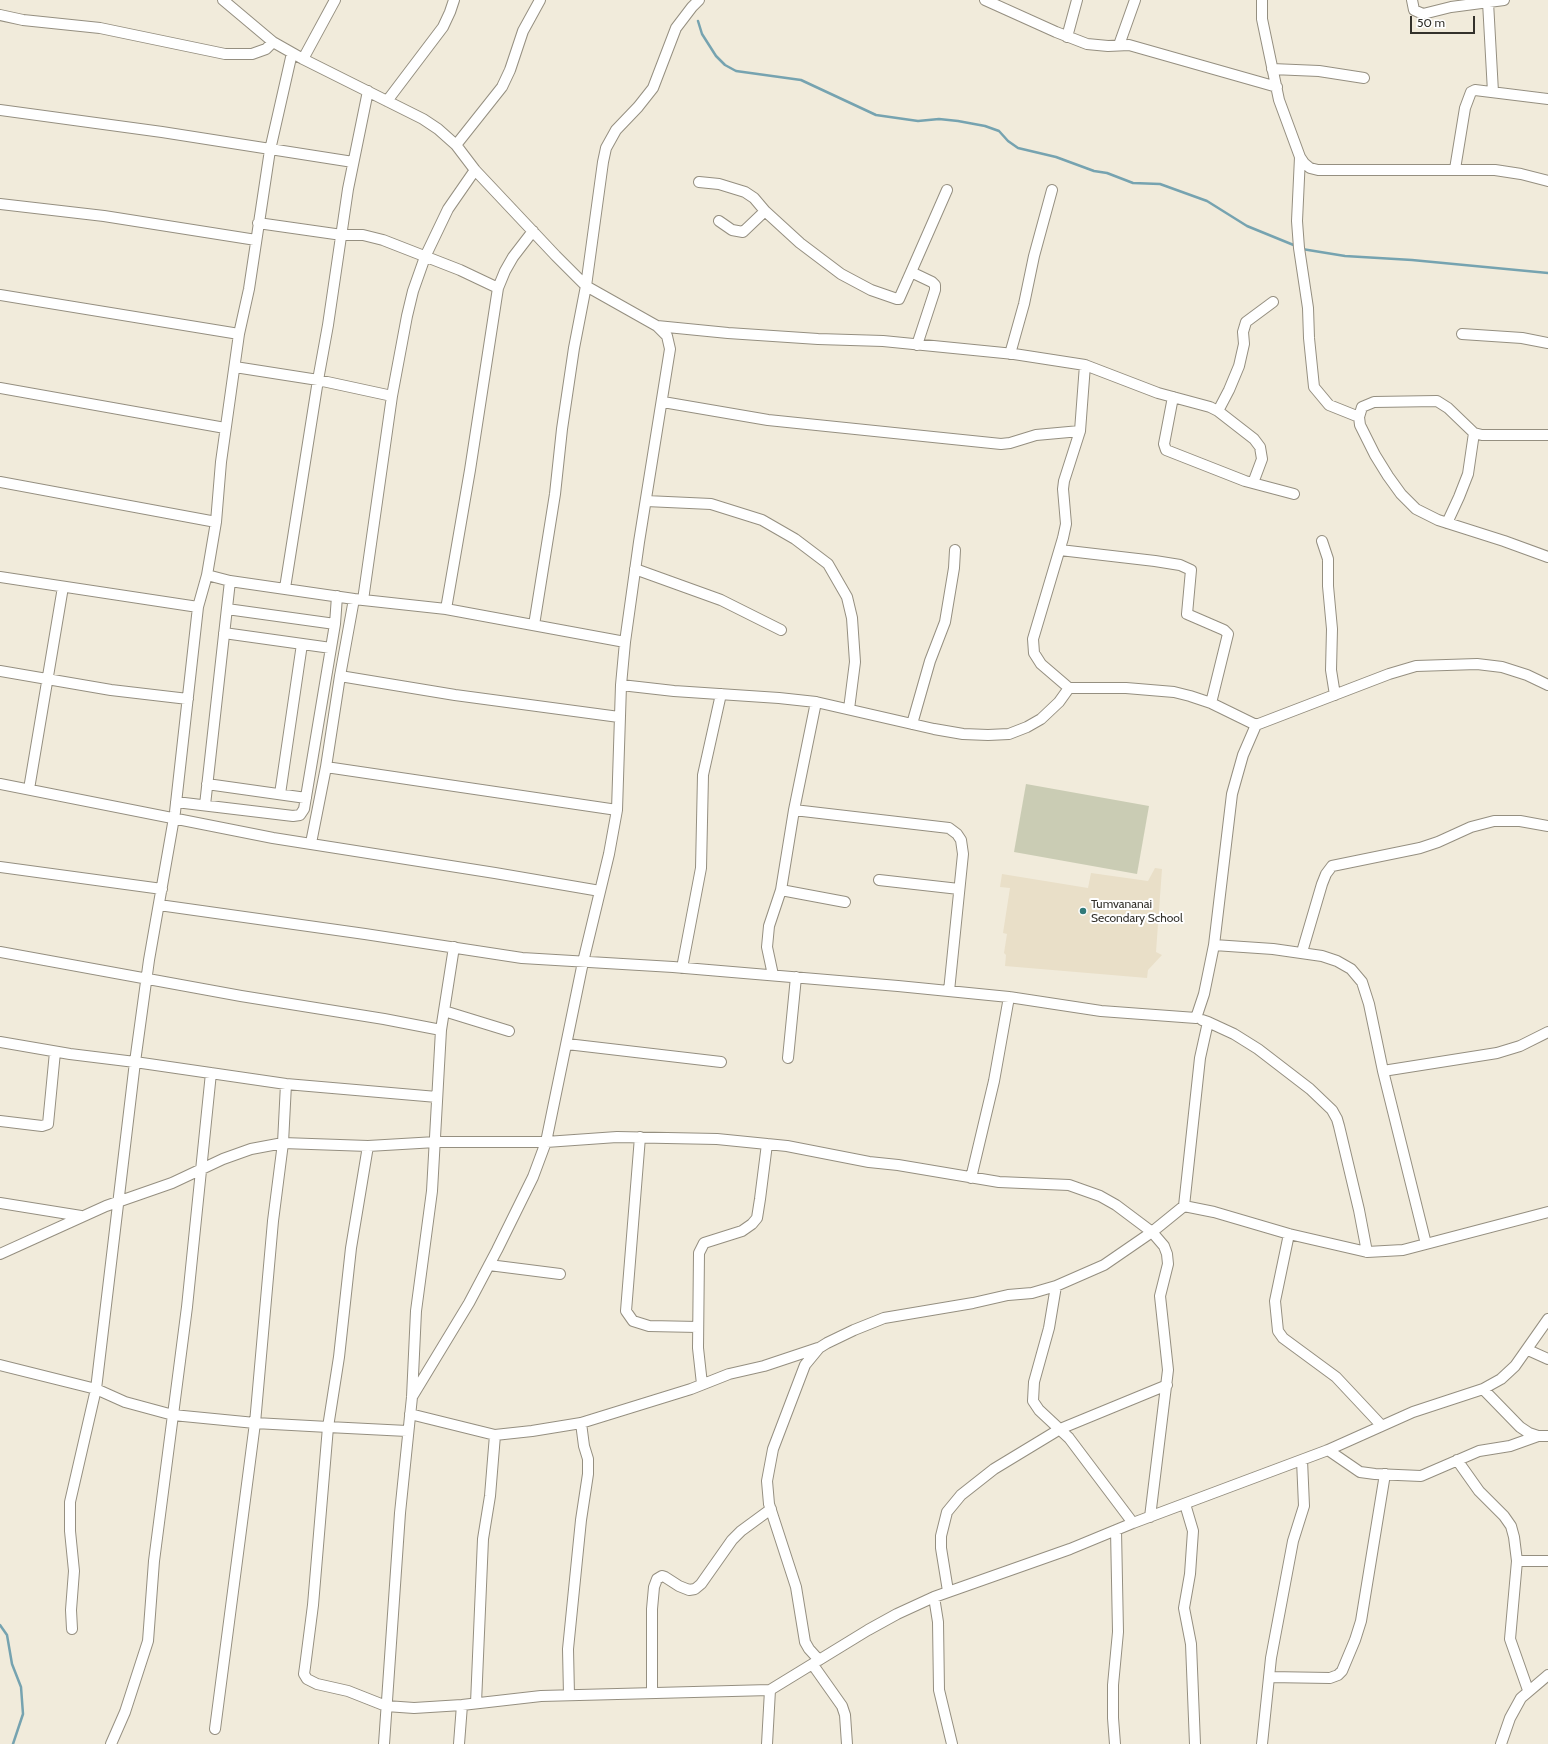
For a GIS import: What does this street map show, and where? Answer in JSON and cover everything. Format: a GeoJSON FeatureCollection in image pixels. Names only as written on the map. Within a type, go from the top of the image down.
{"type":"FeatureCollection","features":[{"type":"Feature","properties":{"kind":"street"},"geometry":{"type":"LineString","coordinates":[[223,0],[274,42],[303,59],[423,119],[438,129],[456,145],[475,170],[586,286],[658,326],[667,336],[670,349],[625,642],[619,717],[617,810],[583,962],[546,1142],[533,1177],[489,1265],[469,1303],[412,1397]]}},
{"type":"Feature","properties":{"kind":"street"},"geometry":{"type":"LineString","coordinates":[[303,59],[335,0]]}},
{"type":"Feature","properties":{"kind":"street"},"geometry":{"type":"LineString","coordinates":[[388,101],[443,27],[454,0]]}},
{"type":"Feature","properties":{"kind":"street"},"geometry":{"type":"LineString","coordinates":[[456,145],[502,87],[510,70],[523,31],[540,0]]}},
{"type":"Feature","properties":{"kind":"street"},"geometry":{"type":"LineString","coordinates":[[534,625],[555,494],[562,428],[574,348],[586,286],[602,162],[606,148],[616,130],[643,102],[653,88],[676,28],[699,0]]}},
{"type":"Feature","properties":{"kind":"street"},"geometry":{"type":"LineString","coordinates":[[985,0],[1067,37],[1096,46],[1119,45],[1137,47],[1277,87]]}},
{"type":"Feature","properties":{"kind":"street"},"geometry":{"type":"LineString","coordinates":[[1067,37],[1078,0]]}},
{"type":"Feature","properties":{"kind":"street"},"geometry":{"type":"LineString","coordinates":[[1119,45],[1135,0]]}},
{"type":"Feature","properties":{"kind":"street"},"geometry":{"type":"LineString","coordinates":[[1262,0],[1262,19],[1281,104],[1300,157],[1310,168],[1318,170],[1495,170],[1521,174],[1548,181]]}},
{"type":"Feature","properties":{"kind":"street"},"geometry":{"type":"LineString","coordinates":[[1412,0],[1414,10],[1423,14],[1451,7],[1504,0]]}},
{"type":"Feature","properties":{"kind":"street"},"geometry":{"type":"LineString","coordinates":[[1488,2],[1493,92]]}},
{"type":"Feature","properties":{"kind":"street"},"geometry":{"type":"LineString","coordinates":[[0,15],[23,20],[100,28],[225,54],[242,55],[260,52],[274,42]]}},
{"type":"Feature","properties":{"kind":"street"},"geometry":{"type":"LineString","coordinates":[[72,1629],[71,1616],[74,1571],[70,1531],[70,1502],[96,1389],[135,1062],[147,979],[174,819],[198,607],[207,575],[216,522],[225,428],[239,334],[249,288],[270,150],[292,52]]}},
{"type":"Feature","properties":{"kind":"street"},"geometry":{"type":"LineString","coordinates":[[1272,69],[1320,71],[1364,78]]}},
{"type":"Feature","properties":{"kind":"street"},"geometry":{"type":"LineString","coordinates":[[1455,169],[1465,108],[1470,92],[1475,90],[1548,99]]}},
{"type":"Feature","properties":{"kind":"street"},"geometry":{"type":"LineString","coordinates":[[285,588],[328,325],[348,189],[368,91]]}},
{"type":"Feature","properties":{"kind":"street"},"geometry":{"type":"LineString","coordinates":[[0,110],[162,132],[353,162]]}},
{"type":"Feature","properties":{"kind":"street"},"geometry":{"type":"LineString","coordinates":[[1300,157],[1298,234],[1308,308],[1309,338],[1314,387],[1329,405],[1359,418]]}},
{"type":"Feature","properties":{"kind":"street"},"geometry":{"type":"LineString","coordinates":[[311,843],[326,766],[340,676],[358,599],[407,316],[425,257],[448,209],[475,170]]}},
{"type":"Feature","properties":{"kind":"street"},"geometry":{"type":"LineString","coordinates":[[699,182],[719,184],[745,192],[754,198],[765,211],[800,243],[841,274],[871,290],[895,299],[899,299],[947,190]]}},
{"type":"Feature","properties":{"kind":"street"},"geometry":{"type":"LineString","coordinates":[[1010,354],[1052,190]]}},
{"type":"Feature","properties":{"kind":"street"},"geometry":{"type":"LineString","coordinates":[[0,204],[104,216],[256,240]]}},
{"type":"Feature","properties":{"kind":"street"},"geometry":{"type":"LineString","coordinates":[[719,220],[732,230],[743,232],[765,211]]}},
{"type":"Feature","properties":{"kind":"street"},"geometry":{"type":"LineString","coordinates":[[258,223],[342,234],[363,235],[383,240],[460,270],[498,288]]}},
{"type":"Feature","properties":{"kind":"street"},"geometry":{"type":"LineString","coordinates":[[446,609],[470,470],[498,288],[505,271],[533,231]]}},
{"type":"Feature","properties":{"kind":"street"},"geometry":{"type":"LineString","coordinates":[[911,272],[932,282],[935,285],[935,290],[916,344]]}},
{"type":"Feature","properties":{"kind":"street"},"geometry":{"type":"LineString","coordinates":[[0,295],[239,334]]}},
{"type":"Feature","properties":{"kind":"street"},"geometry":{"type":"LineString","coordinates":[[1218,411],[1239,366],[1244,344],[1243,332],[1246,322],[1273,302]]}},
{"type":"Feature","properties":{"kind":"street"},"geometry":{"type":"LineString","coordinates":[[658,326],[728,333],[916,344],[1010,354],[1085,365],[1173,397],[1210,407],[1218,411],[1254,439],[1260,447],[1262,459],[1253,483]]}},
{"type":"Feature","properties":{"kind":"street"},"geometry":{"type":"LineString","coordinates":[[1462,334],[1548,342]]}},
{"type":"Feature","properties":{"kind":"street"},"geometry":{"type":"LineString","coordinates":[[1085,365],[1080,431],[1064,481],[1066,524],[1060,550],[1035,632],[1033,647],[1034,653],[1041,664],[1069,688],[1111,687],[1174,692],[1211,703],[1256,726]]}},
{"type":"Feature","properties":{"kind":"street"},"geometry":{"type":"LineString","coordinates":[[235,367],[318,380],[392,396]]}},
{"type":"Feature","properties":{"kind":"street"},"geometry":{"type":"LineString","coordinates":[[0,388],[225,428]]}},
{"type":"Feature","properties":{"kind":"street"},"geometry":{"type":"LineString","coordinates":[[1173,397],[1164,444],[1166,450],[1253,483],[1294,494]]}},
{"type":"Feature","properties":{"kind":"street"},"geometry":{"type":"LineString","coordinates":[[1548,435],[1482,435],[1474,433],[1448,408],[1437,401],[1374,402],[1362,407],[1359,418],[1360,424],[1375,455],[1388,476],[1401,494],[1416,509],[1447,523],[1548,557]]}},
{"type":"Feature","properties":{"kind":"street"},"geometry":{"type":"LineString","coordinates":[[663,402],[730,415],[768,420],[986,443],[1010,443],[1036,435],[1080,431]]}},
{"type":"Feature","properties":{"kind":"street"},"geometry":{"type":"LineString","coordinates":[[1447,523],[1468,474],[1474,433]]}},
{"type":"Feature","properties":{"kind":"street"},"geometry":{"type":"LineString","coordinates":[[0,482],[216,522]]}},
{"type":"Feature","properties":{"kind":"street"},"geometry":{"type":"LineString","coordinates":[[646,501],[711,504],[762,520],[795,539],[823,558],[847,597],[852,618],[855,662],[849,709]]}},
{"type":"Feature","properties":{"kind":"street"},"geometry":{"type":"LineString","coordinates":[[1322,540],[1328,559],[1328,586],[1332,629],[1331,670],[1335,695]]}},
{"type":"Feature","properties":{"kind":"street"},"geometry":{"type":"LineString","coordinates":[[912,724],[930,661],[945,622],[954,568],[955,550]]}},
{"type":"Feature","properties":{"kind":"street"},"geometry":{"type":"LineString","coordinates":[[1060,550],[1155,561],[1180,566],[1191,570],[1187,614],[1224,630],[1228,634],[1211,703]]}},
{"type":"Feature","properties":{"kind":"street"},"geometry":{"type":"LineString","coordinates":[[635,569],[721,600],[781,630]]}},
{"type":"Feature","properties":{"kind":"street"},"geometry":{"type":"LineString","coordinates":[[207,575],[230,581],[358,599],[446,609],[625,642]]}},
{"type":"Feature","properties":{"kind":"street"},"geometry":{"type":"LineString","coordinates":[[0,577],[198,607]]}},
{"type":"Feature","properties":{"kind":"street"},"geometry":{"type":"LineString","coordinates":[[205,805],[230,581]]}},
{"type":"Feature","properties":{"kind":"street"},"geometry":{"type":"LineString","coordinates":[[29,789],[62,587]]}},
{"type":"Feature","properties":{"kind":"street"},"geometry":{"type":"LineString","coordinates":[[176,802],[293,816],[300,815],[304,809],[306,798],[335,624],[337,596]]}},
{"type":"Feature","properties":{"kind":"street"},"geometry":{"type":"LineString","coordinates":[[227,609],[335,624]]}},
{"type":"Feature","properties":{"kind":"street"},"geometry":{"type":"LineString","coordinates":[[224,633],[331,648]]}},
{"type":"Feature","properties":{"kind":"street"},"geometry":{"type":"LineString","coordinates":[[280,794],[302,644]]}},
{"type":"Feature","properties":{"kind":"street"},"geometry":{"type":"LineString","coordinates":[[1196,1018],[1204,994],[1214,945],[1232,794],[1242,755],[1256,726],[1389,674],[1416,666],[1440,664],[1477,664],[1502,667],[1527,675],[1548,685]]}},
{"type":"Feature","properties":{"kind":"street"},"geometry":{"type":"LineString","coordinates":[[0,671],[46,680],[140,694],[188,699]]}},
{"type":"Feature","properties":{"kind":"street"},"geometry":{"type":"LineString","coordinates":[[340,676],[455,695],[619,717]]}},
{"type":"Feature","properties":{"kind":"street"},"geometry":{"type":"LineString","coordinates":[[621,685],[674,692],[779,698],[816,702],[963,734],[1009,734],[1026,727],[1041,719],[1055,706],[1069,688]]}},
{"type":"Feature","properties":{"kind":"street"},"geometry":{"type":"LineString","coordinates":[[682,968],[701,868],[703,775],[721,694]]}},
{"type":"Feature","properties":{"kind":"street"},"geometry":{"type":"LineString","coordinates":[[773,975],[767,947],[769,926],[781,890],[794,810],[816,702]]}},
{"type":"Feature","properties":{"kind":"street"},"geometry":{"type":"LineString","coordinates":[[326,766],[617,810]]}},
{"type":"Feature","properties":{"kind":"street"},"geometry":{"type":"LineString","coordinates":[[0,784],[174,819],[600,891]]}},
{"type":"Feature","properties":{"kind":"street"},"geometry":{"type":"LineString","coordinates":[[207,784],[306,798]]}},
{"type":"Feature","properties":{"kind":"street"},"geometry":{"type":"LineString","coordinates":[[794,810],[949,828],[961,840],[963,854],[949,991]]}},
{"type":"Feature","properties":{"kind":"street"},"geometry":{"type":"LineString","coordinates":[[1302,952],[1322,884],[1326,874],[1332,866],[1420,848],[1438,842],[1471,827],[1494,821],[1520,821],[1548,826]]}},
{"type":"Feature","properties":{"kind":"street"},"geometry":{"type":"LineString","coordinates":[[0,866],[162,889]]}},
{"type":"Feature","properties":{"kind":"street"},"geometry":{"type":"LineString","coordinates":[[880,880],[959,889]]}},
{"type":"Feature","properties":{"kind":"street"},"geometry":{"type":"LineString","coordinates":[[781,890],[845,902]]}},
{"type":"Feature","properties":{"kind":"street"},"geometry":{"type":"LineString","coordinates":[[159,905],[522,958],[796,977],[1009,997],[1101,1011],[1196,1018],[1234,1034],[1258,1049],[1310,1089],[1332,1110],[1339,1126],[1359,1210],[1367,1252]]}},
{"type":"Feature","properties":{"kind":"street"},"geometry":{"type":"LineString","coordinates":[[1214,945],[1302,952],[1322,956],[1337,961],[1351,969],[1362,982],[1369,1004],[1383,1071],[1426,1244]]}},
{"type":"Feature","properties":{"kind":"street"},"geometry":{"type":"LineString","coordinates":[[384,1744],[400,1513],[412,1397],[416,1311],[431,1198],[436,1142],[441,1030],[454,947]]}},
{"type":"Feature","properties":{"kind":"street"},"geometry":{"type":"LineString","coordinates":[[0,952],[241,996],[384,1019],[441,1030]]}},
{"type":"Feature","properties":{"kind":"street"},"geometry":{"type":"LineString","coordinates":[[788,1058],[796,977]]}},
{"type":"Feature","properties":{"kind":"street"},"geometry":{"type":"LineString","coordinates":[[972,1178],[994,1081],[1009,997]]}},
{"type":"Feature","properties":{"kind":"street"},"geometry":{"type":"LineString","coordinates":[[444,1011],[509,1031]]}},
{"type":"Feature","properties":{"kind":"street"},"geometry":{"type":"LineString","coordinates":[[410,1414],[495,1435],[581,1423],[729,1374],[764,1366],[819,1348],[854,1330],[884,1318],[973,1303],[1008,1295],[1032,1293],[1056,1286],[1104,1265],[1152,1232],[1184,1206],[1200,1058],[1208,1022]]}},
{"type":"Feature","properties":{"kind":"street"},"geometry":{"type":"LineString","coordinates":[[1383,1071],[1497,1053],[1520,1046],[1548,1032]]}},
{"type":"Feature","properties":{"kind":"street"},"geometry":{"type":"LineString","coordinates":[[0,1042],[55,1052],[286,1084],[437,1098]]}},
{"type":"Feature","properties":{"kind":"street"},"geometry":{"type":"LineString","coordinates":[[566,1044],[721,1062]]}},
{"type":"Feature","properties":{"kind":"street"},"geometry":{"type":"LineString","coordinates":[[0,1121],[42,1126],[48,1124],[55,1052]]}},
{"type":"Feature","properties":{"kind":"street"},"geometry":{"type":"LineString","coordinates":[[111,1744],[125,1712],[148,1641],[154,1561],[187,1307],[211,1073]]}},
{"type":"Feature","properties":{"kind":"street"},"geometry":{"type":"LineString","coordinates":[[215,1729],[255,1423],[273,1221],[283,1143],[286,1084]]}},
{"type":"Feature","properties":{"kind":"street"},"geometry":{"type":"LineString","coordinates":[[640,1137],[626,1311],[633,1321],[649,1326],[698,1327]]}},
{"type":"Feature","properties":{"kind":"street"},"geometry":{"type":"LineString","coordinates":[[0,1254],[81,1216],[172,1183],[236,1154],[251,1149],[283,1143],[368,1146],[436,1142],[546,1142],[640,1137],[717,1139],[787,1146],[863,1161],[905,1166],[998,1182],[1069,1185],[1100,1196],[1116,1205],[1152,1232],[1164,1246],[1168,1264],[1160,1296],[1168,1361],[1167,1385],[1150,1517]]}},
{"type":"Feature","properties":{"kind":"street"},"geometry":{"type":"LineString","coordinates":[[702,1384],[698,1348],[701,1245],[707,1241],[742,1231],[752,1224],[757,1218],[767,1144]]}},
{"type":"Feature","properties":{"kind":"street"},"geometry":{"type":"LineString","coordinates":[[368,1146],[351,1248],[339,1357],[328,1427],[313,1612],[304,1674],[307,1679],[313,1682],[348,1691],[386,1706],[414,1708],[462,1705],[541,1696],[770,1690],[891,1617],[948,1591],[1070,1550],[1133,1522],[1186,1504],[1328,1450],[1413,1412],[1483,1389],[1501,1379],[1515,1366],[1528,1350],[1548,1319]]}},
{"type":"Feature","properties":{"kind":"street"},"geometry":{"type":"LineString","coordinates":[[0,1203],[81,1216]]}},
{"type":"Feature","properties":{"kind":"street"},"geometry":{"type":"LineString","coordinates":[[1184,1206],[1214,1212],[1289,1234],[1367,1252],[1403,1250],[1548,1212]]}},
{"type":"Feature","properties":{"kind":"street"},"geometry":{"type":"LineString","coordinates":[[1289,1234],[1275,1301],[1278,1331],[1288,1342],[1340,1381],[1381,1425]]}},
{"type":"Feature","properties":{"kind":"street"},"geometry":{"type":"LineString","coordinates":[[489,1265],[560,1274]]}},
{"type":"Feature","properties":{"kind":"street"},"geometry":{"type":"LineString","coordinates":[[1056,1286],[1049,1328],[1034,1382],[1032,1396],[1035,1406],[1069,1438],[1133,1522]]}},
{"type":"Feature","properties":{"kind":"street"},"geometry":{"type":"LineString","coordinates":[[819,1348],[805,1365],[774,1448],[767,1480],[767,1492],[796,1587],[806,1646],[842,1706],[845,1715],[847,1744]]}},
{"type":"Feature","properties":{"kind":"street"},"geometry":{"type":"LineString","coordinates":[[1528,1350],[1548,1359]]}},
{"type":"Feature","properties":{"kind":"street"},"geometry":{"type":"LineString","coordinates":[[0,1365],[96,1389],[125,1402],[174,1415],[255,1423],[408,1430]]}},
{"type":"Feature","properties":{"kind":"street"},"geometry":{"type":"LineString","coordinates":[[948,1591],[941,1548],[941,1536],[945,1518],[952,1504],[961,1494],[982,1477],[1060,1429],[1167,1385]]}},
{"type":"Feature","properties":{"kind":"street"},"geometry":{"type":"LineString","coordinates":[[1483,1389],[1520,1427],[1529,1433],[1543,1436]]}},
{"type":"Feature","properties":{"kind":"street"},"geometry":{"type":"LineString","coordinates":[[569,1695],[568,1649],[581,1520],[588,1474],[588,1459],[584,1446],[581,1423]]}},
{"type":"Feature","properties":{"kind":"street"},"geometry":{"type":"LineString","coordinates":[[476,1703],[483,1539],[490,1496],[495,1435]]}},
{"type":"Feature","properties":{"kind":"street"},"geometry":{"type":"LineString","coordinates":[[1328,1450],[1360,1472],[1421,1476],[1479,1451],[1510,1446],[1543,1436]]}},
{"type":"Feature","properties":{"kind":"street"},"geometry":{"type":"LineString","coordinates":[[1262,1744],[1271,1658],[1293,1541],[1304,1506],[1302,1460]]}},
{"type":"Feature","properties":{"kind":"street"},"geometry":{"type":"LineString","coordinates":[[1458,1460],[1478,1491],[1504,1516],[1511,1526],[1517,1561],[1510,1639],[1528,1690]]}},
{"type":"Feature","properties":{"kind":"street"},"geometry":{"type":"LineString","coordinates":[[1269,1677],[1330,1678],[1338,1676],[1342,1671],[1361,1621],[1385,1474]]}},
{"type":"Feature","properties":{"kind":"street"},"geometry":{"type":"LineString","coordinates":[[1186,1504],[1193,1532],[1190,1574],[1184,1608],[1191,1644],[1195,1744]]}},
{"type":"Feature","properties":{"kind":"street"},"geometry":{"type":"LineString","coordinates":[[652,1693],[652,1609],[654,1587],[658,1578],[662,1576],[689,1590],[696,1589],[740,1531],[771,1509]]}},
{"type":"Feature","properties":{"kind":"street"},"geometry":{"type":"LineString","coordinates":[[1115,1744],[1112,1718],[1113,1685],[1118,1632],[1116,1530]]}},
{"type":"Feature","properties":{"kind":"street"},"geometry":{"type":"LineString","coordinates":[[1517,1561],[1548,1561]]}},
{"type":"Feature","properties":{"kind":"street"},"geometry":{"type":"LineString","coordinates":[[934,1597],[938,1622],[939,1690],[952,1744]]}},
{"type":"Feature","properties":{"kind":"street"},"geometry":{"type":"LineString","coordinates":[[1501,1744],[1515,1706],[1528,1690],[1548,1675]]}},
{"type":"Feature","properties":{"kind":"street"},"geometry":{"type":"LineString","coordinates":[[766,1744],[770,1690]]}},
{"type":"Feature","properties":{"kind":"street"},"geometry":{"type":"LineString","coordinates":[[459,1744],[462,1705]]}},
{"type":"Feature","properties":{"kind":"shaded area","name":"Tumvananai Secondary School"},"geometry":{"type":"Polygon","coordinates":[[[1155,868],[1162,869],[1156,952],[1162,955],[1148,970],[1147,978],[1005,966],[1006,955],[1004,953],[1007,934],[1003,933],[1010,888],[1000,887],[1002,874],[1088,888],[1091,873],[1148,881],[1155,868]]]}},
{"type":"Feature","properties":{"kind":"green space"},"geometry":{"type":"Polygon","coordinates":[[[1026,784],[1149,806],[1137,874],[1014,852],[1026,784]]]}},
{"type":"Feature","properties":{"kind":"waterway"},"geometry":{"type":"LineString","coordinates":[[698,21],[702,34],[716,56],[725,65],[736,71],[801,80],[876,115],[918,121],[939,119],[985,126],[999,131],[1008,141],[1018,148],[1056,157],[1133,183],[1160,184],[1207,201],[1247,226],[1296,246]]}},
{"type":"Feature","properties":{"kind":"waterway"},"geometry":{"type":"LineString","coordinates":[[1302,249],[1345,256],[1412,260],[1548,273]]}},
{"type":"Feature","properties":{"kind":"waterway"},"geometry":{"type":"LineString","coordinates":[[0,1625],[7,1635],[12,1664],[21,1687],[23,1714],[13,1744]]}},
{"type":"Feature","properties":{"kind":"place","name":"Tumvananai Secondary School"},"geometry":{"type":"Point","coordinates":[1083,911]}}]}
